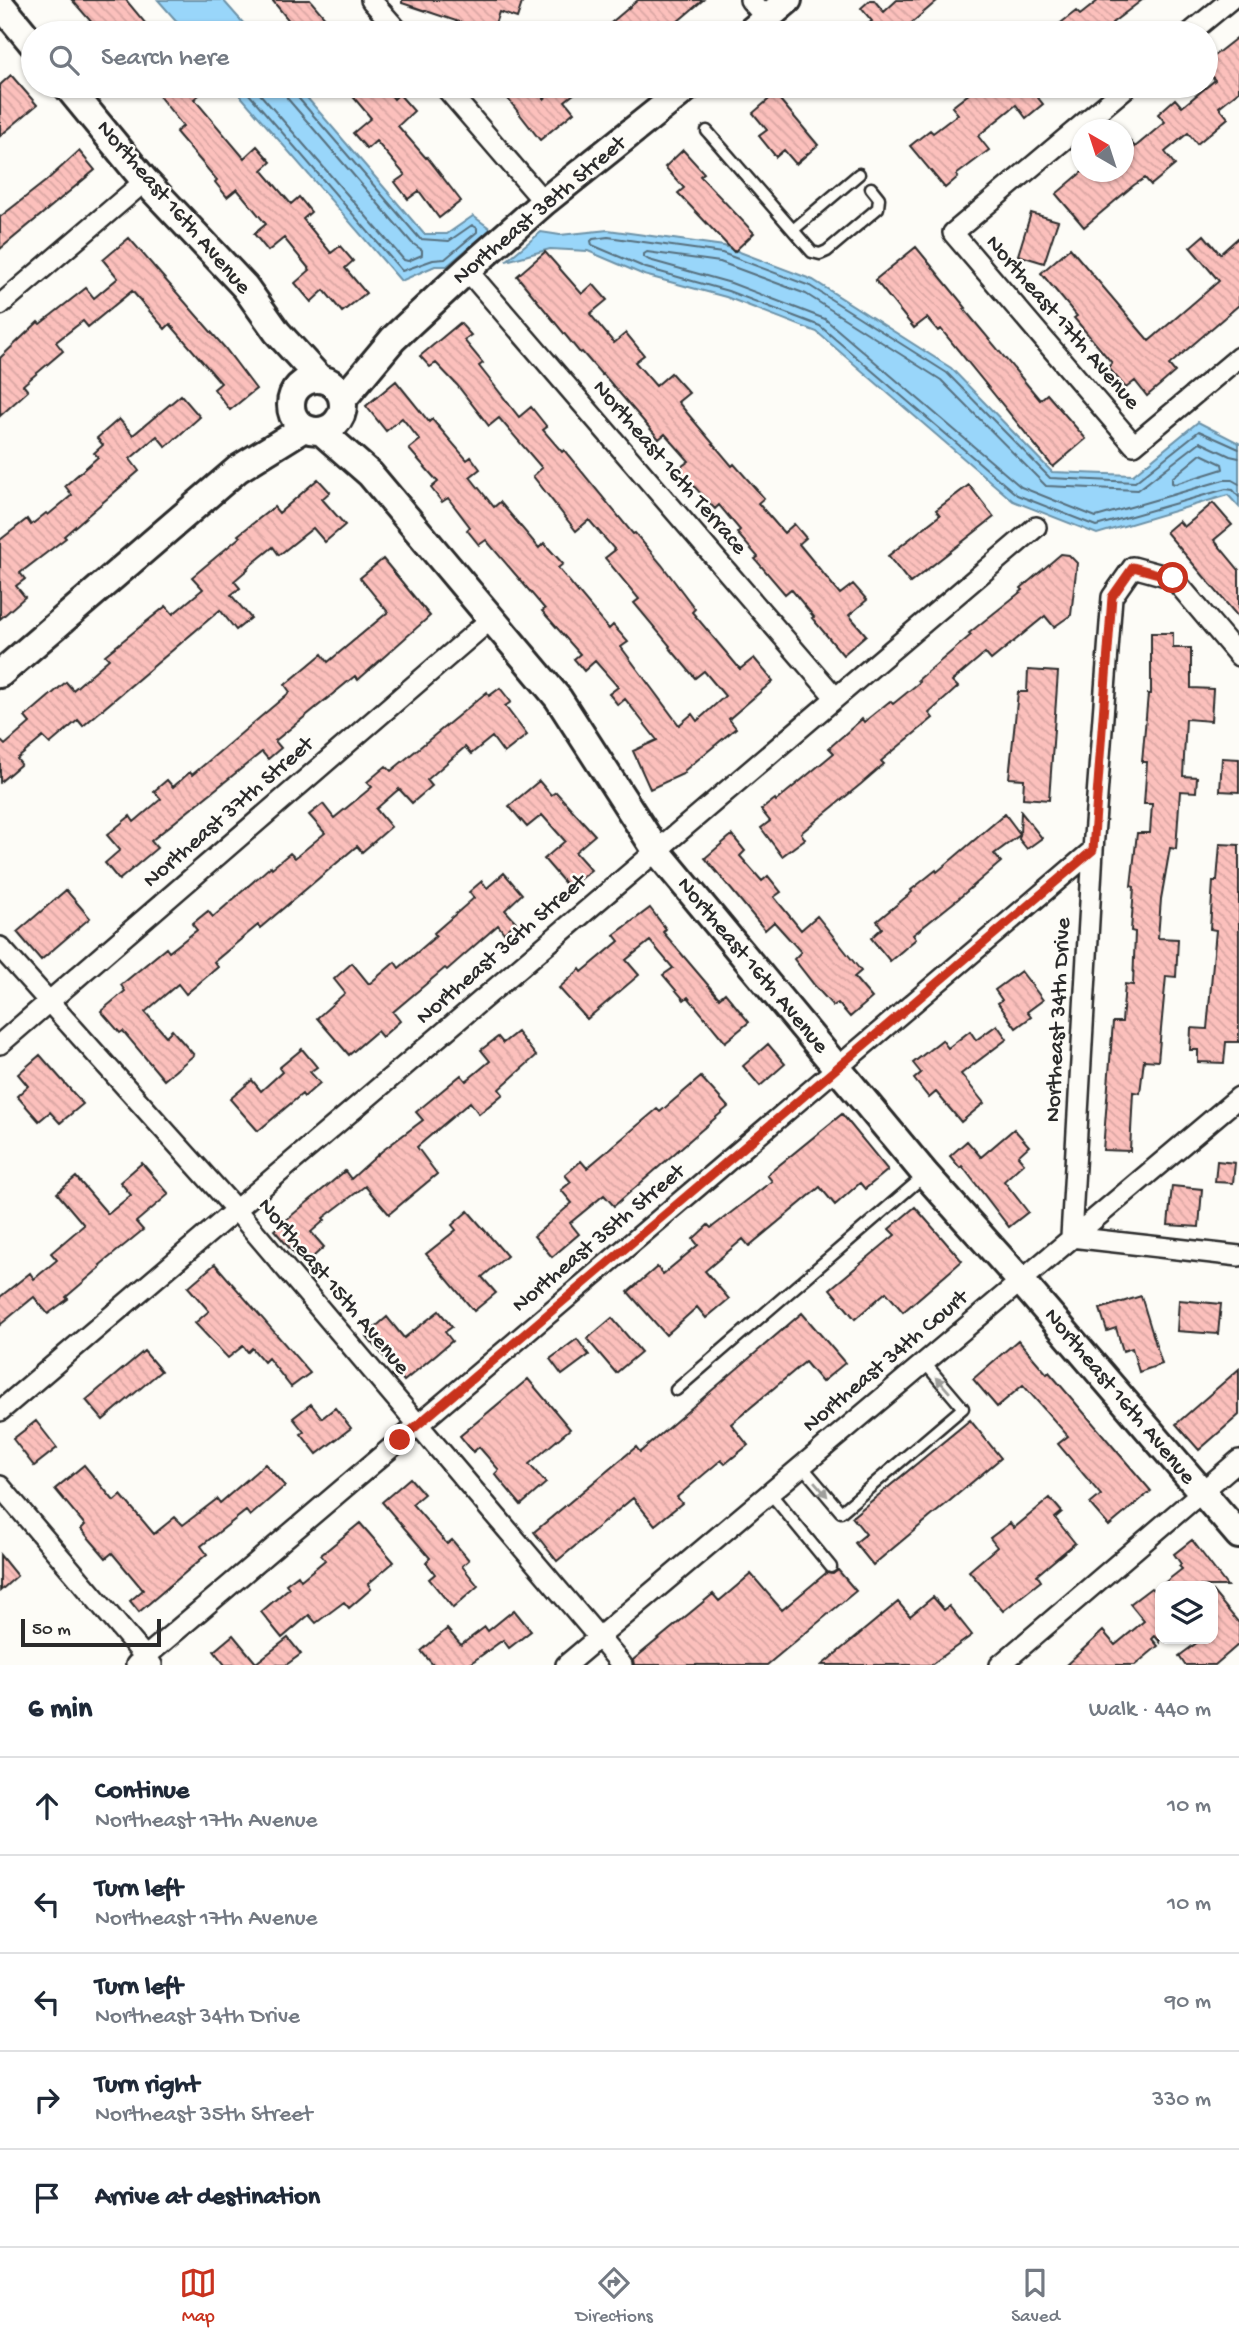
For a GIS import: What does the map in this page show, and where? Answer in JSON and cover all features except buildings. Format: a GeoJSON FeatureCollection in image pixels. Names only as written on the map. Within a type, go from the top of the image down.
{"type":"FeatureCollection","features":[{"type":"Feature","properties":{"kind":"street"},"geometry":{"type":"LineString","coordinates":[[371,0],[389,21]]}},
{"type":"Feature","properties":{"kind":"street"},"geometry":{"type":"LineString","coordinates":[[755,17],[788,0]]}},
{"type":"Feature","properties":{"kind":"street"},"geometry":{"type":"LineString","coordinates":[[1205,21],[1230,0]]}},
{"type":"Feature","properties":{"kind":"street"},"geometry":{"type":"LineString","coordinates":[[2,9],[21,30]]}},
{"type":"Feature","properties":{"kind":"street","name":"Northeast 16th Avenue"},"geometry":{"type":"LineString","coordinates":[[77,98],[145,181],[245,287],[277,332],[318,403],[370,474],[558,698],[656,850],[926,1175],[1021,1281],[1201,1494],[1239,1535]]}},
{"type":"Feature","properties":{"kind":"street"},"geometry":{"type":"LineString","coordinates":[[454,98],[544,202]]}},
{"type":"Feature","properties":{"kind":"street","name":"Northeast 38th Street"},"geometry":{"type":"LineString","coordinates":[[0,674],[393,339],[544,202],[674,98]]}},
{"type":"Feature","properties":{"kind":"street","name":"Northeast 17th Avenue"},"geometry":{"type":"LineString","coordinates":[[1114,98],[953,233],[1134,445],[1239,357]]}},
{"type":"Feature","properties":{"kind":"street"},"geometry":{"type":"LineString","coordinates":[[0,304],[145,181]]}},
{"type":"Feature","properties":{"kind":"street","name":"Northeast 16th Terrace"},"geometry":{"type":"LineString","coordinates":[[467,270],[835,697]]}},
{"type":"Feature","properties":{"kind":"street","name":"Northeast 36th Street"},"geometry":{"type":"LineString","coordinates":[[0,1411],[1036,527]]}},
{"type":"Feature","properties":{"kind":"street","name":"Northeast 34th Drive"},"geometry":{"type":"LineString","coordinates":[[1071,1237],[1093,850],[1112,597],[1133,567],[1173,578],[1239,656]]}},
{"type":"Feature","properties":{"kind":"street","name":"Northeast 37th Street"},"geometry":{"type":"LineString","coordinates":[[0,1044],[491,619]]}},
{"type":"Feature","properties":{"kind":"street","name":"Northeast 35th Street"},"geometry":{"type":"LineString","coordinates":[[144,1662],[417,1424],[1093,850]]}},
{"type":"Feature","properties":{"kind":"street","name":"Northeast 15th Avenue"},"geometry":{"type":"LineString","coordinates":[[0,947],[236,1210],[622,1665]]}},
{"type":"Feature","properties":{"kind":"street","name":"Northeast 34th Court"},"geometry":{"type":"LineString","coordinates":[[566,1665],[1239,1097]]}},
{"type":"Feature","properties":{"kind":"street"},"geometry":{"type":"LineString","coordinates":[[1071,1237],[1239,1256]]}},
{"type":"Feature","properties":{"kind":"street"},"geometry":{"type":"LineString","coordinates":[[1000,1665],[1239,1460]]}},
{"type":"Feature","properties":{"kind":"street"},"geometry":{"type":"LineString","coordinates":[[0,1486],[144,1662]]}},
{"type":"Feature","properties":{"kind":"lane"},"geometry":{"type":"LineString","coordinates":[[707,131],[812,251],[820,254],[878,208],[879,198],[871,188]]}},
{"type":"Feature","properties":{"kind":"lane"},"geometry":{"type":"LineString","coordinates":[[793,230],[859,173]]}},
{"type":"Feature","properties":{"kind":"lane"},"geometry":{"type":"LineString","coordinates":[[676,1390],[926,1175]]}},
{"type":"Feature","properties":{"kind":"lane"},"geometry":{"type":"LineString","coordinates":[[802,1465],[841,1512],[963,1408],[924,1362]]}},
{"type":"Feature","properties":{"kind":"lane"},"geometry":{"type":"LineString","coordinates":[[770,1493],[831,1567]]}},
{"type":"Feature","properties":{"kind":"water"},"geometry":{"type":"Polygon","coordinates":[[[158,0],[223,0],[241,21],[176,21],[158,0]]]}},
{"type":"Feature","properties":{"kind":"water"},"geometry":{"type":"Polygon","coordinates":[[[242,98],[307,98],[424,234],[447,234],[473,216],[491,229],[447,266],[435,266],[401,281],[242,98]]]}},
{"type":"Feature","properties":{"kind":"water"},"geometry":{"type":"Polygon","coordinates":[[[608,230],[724,246],[813,280],[951,368],[1052,472],[1133,475],[1198,422],[1239,443],[1239,507],[1228,495],[1097,534],[1013,501],[817,332],[726,297],[644,275],[588,251],[550,249],[506,261],[541,232],[560,235],[608,230]]]}},
{"type":"Feature","properties":{"kind":"route"},"geometry":{"type":"LineString","coordinates":[[400,1440],[1093,850],[1112,597],[1133,567],[1173,578]]}}]}
